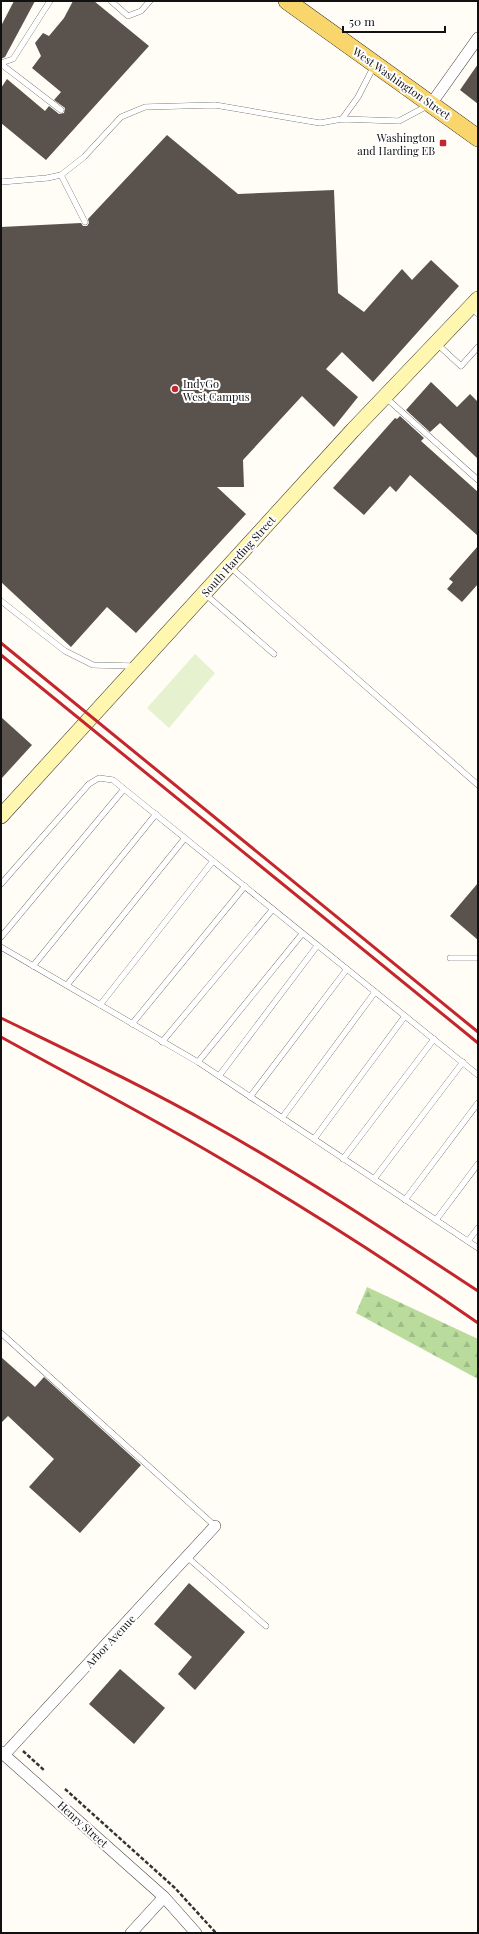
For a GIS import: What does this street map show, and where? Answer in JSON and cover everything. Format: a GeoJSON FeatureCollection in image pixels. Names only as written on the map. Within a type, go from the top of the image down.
{"type":"FeatureCollection","features":[{"type":"Feature","properties":{"kind":"main road","name":"West Washington Street"},"geometry":{"type":"LineString","coordinates":[[287,1],[478,138]]}},
{"type":"Feature","properties":{"kind":"street"},"geometry":{"type":"LineString","coordinates":[[431,104],[478,38]]}},
{"type":"Feature","properties":{"kind":"street","name":"South Harding Street"},"geometry":{"type":"LineString","coordinates":[[1,816],[385,397],[436,343],[475,306]]}},
{"type":"Feature","properties":{"kind":"street","name":"Arbor Avenue"},"geometry":{"type":"LineString","coordinates":[[3,1753],[215,1526]]}},
{"type":"Feature","properties":{"kind":"street","name":"Henry Street"},"geometry":{"type":"LineString","coordinates":[[3,1753],[164,1897],[196,1933]]}},
{"type":"Feature","properties":{"kind":"street"},"geometry":{"type":"LineString","coordinates":[[131,1933],[164,1897]]}},
{"type":"Feature","properties":{"kind":"lane"},"geometry":{"type":"LineString","coordinates":[[1,63],[13,59],[50,1]]}},
{"type":"Feature","properties":{"kind":"lane"},"geometry":{"type":"LineString","coordinates":[[111,1],[128,16],[141,11],[150,1]]}},
{"type":"Feature","properties":{"kind":"lane"},"geometry":{"type":"LineString","coordinates":[[1,63],[61,110]]}},
{"type":"Feature","properties":{"kind":"lane"},"geometry":{"type":"LineString","coordinates":[[342,119],[358,97],[375,64]]}},
{"type":"Feature","properties":{"kind":"lane"},"geometry":{"type":"LineString","coordinates":[[1,182],[47,178],[61,175],[84,157],[121,117],[145,107],[215,105],[320,123],[342,119],[399,121],[431,104]]}},
{"type":"Feature","properties":{"kind":"lane"},"geometry":{"type":"LineString","coordinates":[[61,175],[85,222]]}},
{"type":"Feature","properties":{"kind":"lane"},"geometry":{"type":"LineString","coordinates":[[436,343],[461,366],[478,348]]}},
{"type":"Feature","properties":{"kind":"lane"},"geometry":{"type":"LineString","coordinates":[[385,397],[478,480]]}},
{"type":"Feature","properties":{"kind":"lane"},"geometry":{"type":"LineString","coordinates":[[229,566],[478,785]]}},
{"type":"Feature","properties":{"kind":"lane"},"geometry":{"type":"LineString","coordinates":[[204,594],[274,654]]}},
{"type":"Feature","properties":{"kind":"lane"},"geometry":{"type":"LineString","coordinates":[[1,601],[65,651],[93,665],[138,666]]}},
{"type":"Feature","properties":{"kind":"lane"},"geometry":{"type":"LineString","coordinates":[[1,884],[89,784],[99,778],[113,780],[245,886],[302,934],[478,1074]]}},
{"type":"Feature","properties":{"kind":"lane"},"geometry":{"type":"LineString","coordinates":[[1,937],[124,789]]}},
{"type":"Feature","properties":{"kind":"lane"},"geometry":{"type":"LineString","coordinates":[[33,966],[156,814]]}},
{"type":"Feature","properties":{"kind":"lane"},"geometry":{"type":"LineString","coordinates":[[67,986],[185,838]]}},
{"type":"Feature","properties":{"kind":"lane"},"geometry":{"type":"LineString","coordinates":[[100,1005],[213,861]]}},
{"type":"Feature","properties":{"kind":"lane"},"geometry":{"type":"LineString","coordinates":[[132,1024],[245,886]]}},
{"type":"Feature","properties":{"kind":"lane"},"geometry":{"type":"LineString","coordinates":[[162,1042],[273,909]]}},
{"type":"Feature","properties":{"kind":"lane"},"geometry":{"type":"LineString","coordinates":[[198,1062],[302,934]]}},
{"type":"Feature","properties":{"kind":"lane"},"geometry":{"type":"LineString","coordinates":[[219,1076],[317,946]]}},
{"type":"Feature","properties":{"kind":"lane"},"geometry":{"type":"LineString","coordinates":[[1,947],[198,1062],[478,1248]]}},
{"type":"Feature","properties":{"kind":"lane"},"geometry":{"type":"LineString","coordinates":[[450,958],[478,958]]}},
{"type":"Feature","properties":{"kind":"lane"},"geometry":{"type":"LineString","coordinates":[[250,1097],[346,969]]}},
{"type":"Feature","properties":{"kind":"lane"},"geometry":{"type":"LineString","coordinates":[[282,1118],[375,992]]}},
{"type":"Feature","properties":{"kind":"lane"},"geometry":{"type":"LineString","coordinates":[[314,1139],[404,1016]]}},
{"type":"Feature","properties":{"kind":"lane"},"geometry":{"type":"LineString","coordinates":[[343,1159],[434,1039]]}},
{"type":"Feature","properties":{"kind":"lane"},"geometry":{"type":"LineString","coordinates":[[374,1179],[463,1062]]}},
{"type":"Feature","properties":{"kind":"lane"},"geometry":{"type":"LineString","coordinates":[[406,1200],[478,1103]]}},
{"type":"Feature","properties":{"kind":"lane"},"geometry":{"type":"LineString","coordinates":[[436,1220],[478,1164]]}},
{"type":"Feature","properties":{"kind":"lane"},"geometry":{"type":"LineString","coordinates":[[468,1241],[478,1228]]}},
{"type":"Feature","properties":{"kind":"lane"},"geometry":{"type":"LineString","coordinates":[[1,1333],[215,1526]]}},
{"type":"Feature","properties":{"kind":"lane"},"geometry":{"type":"LineString","coordinates":[[187,1557],[266,1626]]}},
{"type":"Feature","properties":{"kind":"path"},"geometry":{"type":"LineString","coordinates":[[26,1754],[45,1771]]}},
{"type":"Feature","properties":{"kind":"path"},"geometry":{"type":"LineString","coordinates":[[65,1789],[126,1844]]}},
{"type":"Feature","properties":{"kind":"green space"},"geometry":{"type":"Polygon","coordinates":[[[195,654],[215,673],[169,728],[147,708],[195,654]]]}},
{"type":"Feature","properties":{"kind":"green space"},"geometry":{"type":"Polygon","coordinates":[[[367,1287],[478,1339],[478,1379],[356,1313],[367,1287]]]}},
{"type":"Feature","properties":{"kind":"building"},"geometry":{"type":"Polygon","coordinates":[[[14,1],[35,1],[5,57],[1,59],[1,26],[14,1]]]}},
{"type":"Feature","properties":{"kind":"building"},"geometry":{"type":"Polygon","coordinates":[[[73,1],[94,1],[149,46],[46,160],[1,123],[1,88],[7,79],[45,111],[49,106],[59,114],[64,113],[65,108],[54,100],[61,92],[32,68],[41,56],[35,43],[43,33],[49,36],[64,18],[73,1]]]}},
{"type":"Feature","properties":{"kind":"building"},"geometry":{"type":"Polygon","coordinates":[[[478,64],[478,104],[460,90],[478,64]]]}},
{"type":"Feature","properties":{"kind":"building","name":"IndyGo West Campus"},"geometry":{"type":"Polygon","coordinates":[[[167,135],[238,194],[334,190],[338,293],[364,312],[402,269],[412,280],[431,260],[459,286],[373,382],[342,352],[326,369],[358,397],[334,427],[302,396],[243,460],[244,487],[217,487],[246,514],[136,633],[107,607],[71,647],[1,582],[1,227],[81,223],[83,226],[87,226],[89,223],[88,219],[167,135]]]}},
{"type":"Feature","properties":{"kind":"building"},"geometry":{"type":"Polygon","coordinates":[[[431,382],[457,407],[470,394],[478,402],[478,459],[440,423],[430,432],[406,410],[431,382]]]}},
{"type":"Feature","properties":{"kind":"building"},"geometry":{"type":"Polygon","coordinates":[[[400,416],[424,438],[421,441],[478,492],[478,536],[410,475],[396,492],[390,486],[364,515],[333,488],[395,418],[397,419],[400,416]]]}},
{"type":"Feature","properties":{"kind":"building"},"geometry":{"type":"Polygon","coordinates":[[[478,546],[478,584],[462,602],[447,589],[453,582],[449,579],[478,546]]]}},
{"type":"Feature","properties":{"kind":"building"},"geometry":{"type":"Polygon","coordinates":[[[1,717],[32,745],[1,779],[1,717]]]}},
{"type":"Feature","properties":{"kind":"building"},"geometry":{"type":"Polygon","coordinates":[[[478,883],[478,940],[450,916],[478,883]]]}},
{"type":"Feature","properties":{"kind":"building"},"geometry":{"type":"Polygon","coordinates":[[[1,1357],[35,1387],[44,1377],[141,1465],[80,1533],[29,1487],[54,1459],[8,1416],[1,1423],[1,1357]]]}},
{"type":"Feature","properties":{"kind":"building"},"geometry":{"type":"Polygon","coordinates":[[[189,1583],[245,1632],[195,1690],[178,1674],[192,1657],[154,1624],[189,1583]]]}},
{"type":"Feature","properties":{"kind":"building"},"geometry":{"type":"Polygon","coordinates":[[[120,1669],[165,1708],[134,1744],[89,1704],[120,1669]]]}},
{"type":"Feature","properties":{"kind":"railway"},"geometry":{"type":"LineString","coordinates":[[1,643],[478,1032]]}},
{"type":"Feature","properties":{"kind":"railway"},"geometry":{"type":"LineString","coordinates":[[1,655],[478,1043]]}},
{"type":"Feature","properties":{"kind":"railway"},"geometry":{"type":"LineString","coordinates":[[1,1018],[135,1084],[248,1145],[348,1206],[478,1291]]}},
{"type":"Feature","properties":{"kind":"railway"},"geometry":{"type":"LineString","coordinates":[[1,1037],[191,1141],[350,1237],[478,1323]]}},
{"type":"Feature","properties":{"kind":"place","name":"Washington and Harding EB"},"geometry":{"type":"Point","coordinates":[443,143]}},
{"type":"Feature","properties":{"kind":"place","name":"IndyGo West Campus"},"geometry":{"type":"Point","coordinates":[175,389]}}]}
